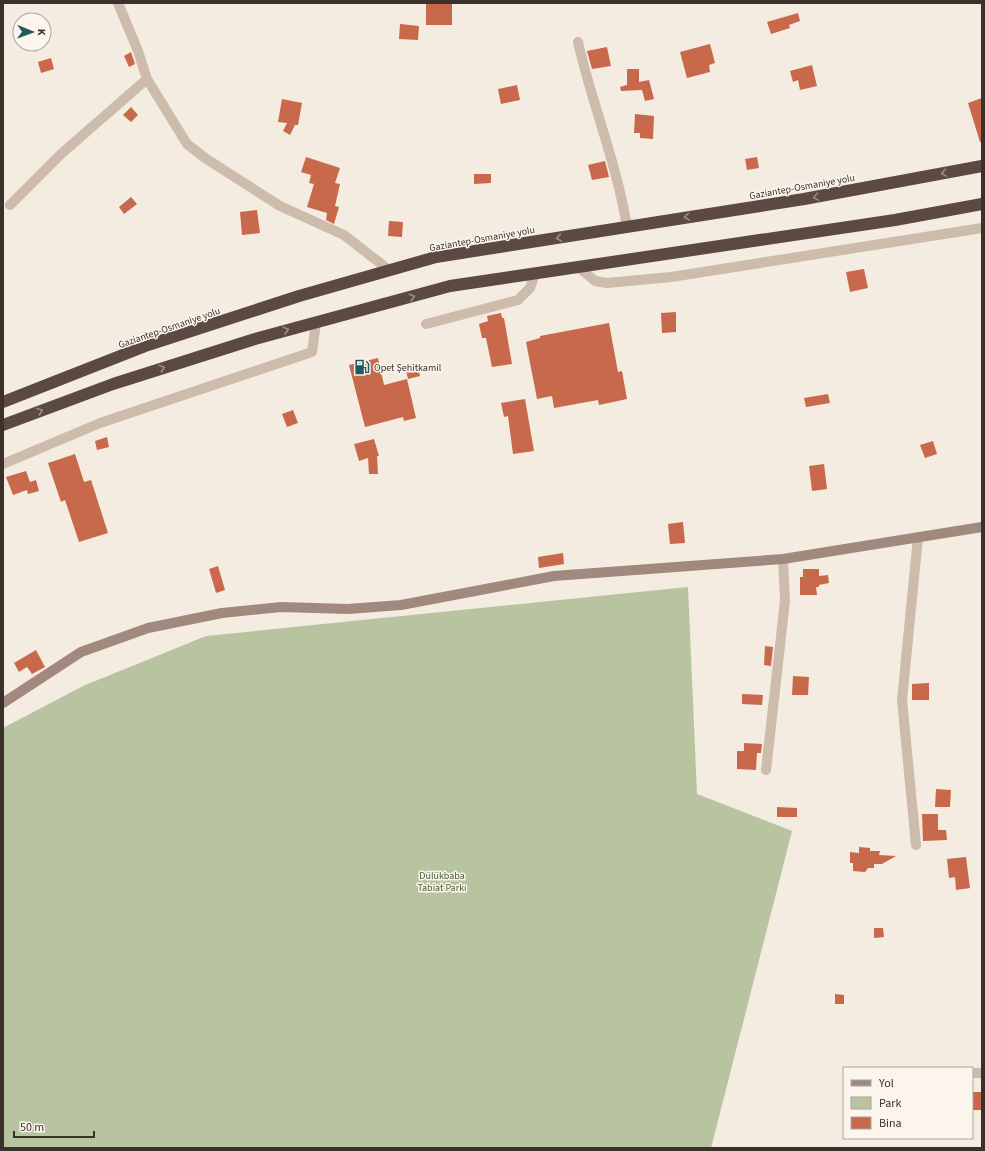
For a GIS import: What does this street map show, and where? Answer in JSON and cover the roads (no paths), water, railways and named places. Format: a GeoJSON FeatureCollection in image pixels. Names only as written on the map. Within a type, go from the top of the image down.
{"type":"FeatureCollection","features":[{"type":"Feature","properties":{"kind":"highway","name":"Gaziantep-Osmaniye yolu"},"geometry":{"type":"LineString","coordinates":[[3,402],[148,345],[300,296],[436,257],[804,199],[982,166]]}},
{"type":"Feature","properties":{"kind":"highway"},"geometry":{"type":"LineString","coordinates":[[3,425],[113,384],[254,339],[450,286],[895,220],[982,204]]}},
{"type":"Feature","properties":{"kind":"street"},"geometry":{"type":"LineString","coordinates":[[118,3],[138,51],[147,79],[187,144],[280,206],[344,235],[389,270]]}},
{"type":"Feature","properties":{"kind":"street"},"geometry":{"type":"LineString","coordinates":[[578,42],[587,81],[621,192],[627,227]]}},
{"type":"Feature","properties":{"kind":"street"},"geometry":{"type":"LineString","coordinates":[[10,205],[61,154],[147,79]]}},
{"type":"Feature","properties":{"kind":"street"},"geometry":{"type":"LineString","coordinates":[[578,267],[595,281],[607,283],[671,277],[982,228]]}},
{"type":"Feature","properties":{"kind":"street"},"geometry":{"type":"LineString","coordinates":[[426,324],[518,300],[530,288],[535,274]]}},
{"type":"Feature","properties":{"kind":"street"},"geometry":{"type":"LineString","coordinates":[[3,464],[100,423],[312,352],[316,322]]}},
{"type":"Feature","properties":{"kind":"street"},"geometry":{"type":"LineString","coordinates":[[3,702],[82,652],[148,628],[222,613],[281,607],[348,609],[401,605],[554,576],[783,559],[918,536],[982,527]]}},
{"type":"Feature","properties":{"kind":"street"},"geometry":{"type":"LineString","coordinates":[[916,845],[902,700],[918,536]]}},
{"type":"Feature","properties":{"kind":"street"},"geometry":{"type":"LineString","coordinates":[[766,770],[785,601],[783,559]]}},
{"type":"Feature","properties":{"kind":"place","name":"Opet Şehitkamil"},"geometry":{"type":"Point","coordinates":[362,367]}},
{"type":"Feature","properties":{"kind":"park label","name":"Dülükbaba Tabiat Parkı"},"geometry":{"type":"Point","coordinates":[442,880]}}]}
